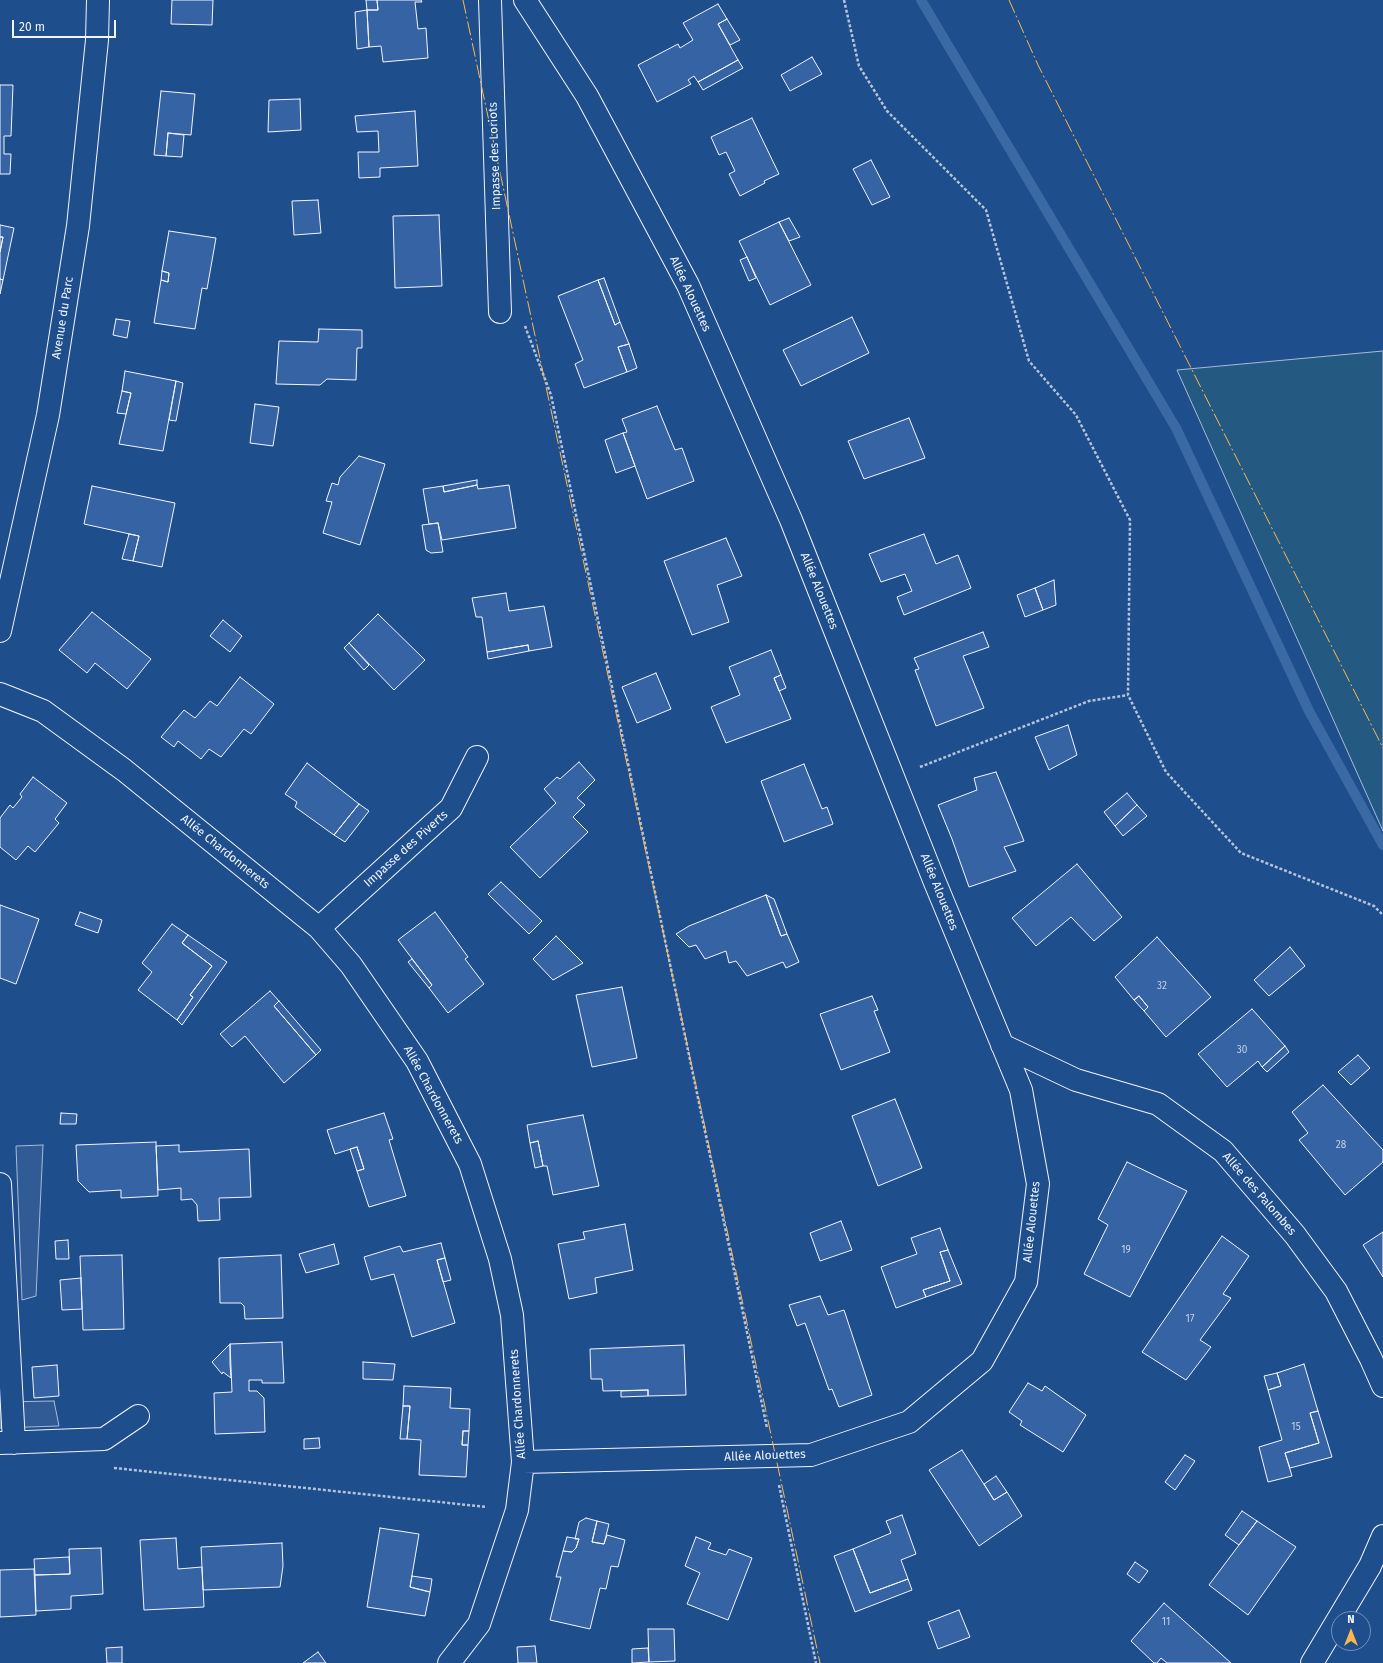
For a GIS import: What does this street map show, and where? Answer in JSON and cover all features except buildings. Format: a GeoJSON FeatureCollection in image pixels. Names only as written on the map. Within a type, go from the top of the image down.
{"type":"FeatureCollection","features":[{"type":"Feature","properties":{"kind":"street","name":"Avenue du Parc"},"geometry":{"type":"LineString","coordinates":[[0,631],[48,415],[78,226],[97,40],[98,0]]}},
{"type":"Feature","properties":{"kind":"street","name":"Impasse des Loriots"},"geometry":{"type":"LineString","coordinates":[[490,0],[500,312]]}},
{"type":"Feature","properties":{"kind":"street","name":"Allée Alouettes"},"geometry":{"type":"LineString","coordinates":[[523,1462],[811,1455],[909,1422],[982,1361],[1026,1282],[1038,1184],[1021,1090],[893,778],[791,520],[688,285],[587,96],[525,0]]}},
{"type":"Feature","properties":{"kind":"street","name":"Allée Chardonnerets"},"geometry":{"type":"LineString","coordinates":[[0,694],[50,715],[124,770],[319,928],[351,965],[417,1062],[470,1164],[500,1259],[512,1315],[523,1462],[517,1510],[480,1624],[448,1663]]}},
{"type":"Feature","properties":{"kind":"street","name":"Impasse des Piverts"},"geometry":{"type":"LineString","coordinates":[[319,928],[451,808],[477,757]]}},
{"type":"Feature","properties":{"kind":"street","name":"Allée des Palombes"},"geometry":{"type":"LineString","coordinates":[[1002,1045],[1076,1080],[1158,1104],[1223,1152],[1295,1234],[1336,1291],[1371,1359],[1383,1386]]}},
{"type":"Feature","properties":{"kind":"street"},"geometry":{"type":"LineString","coordinates":[[0,1184],[7,1443],[104,1439],[138,1416]]}},
{"type":"Feature","properties":{"kind":"street"},"geometry":{"type":"LineString","coordinates":[[1312,1663],[1370,1566],[1383,1536]]}},
{"type":"Feature","properties":{"kind":"path"},"geometry":{"type":"LineString","coordinates":[[844,0],[859,66],[887,111],[986,210],[1029,361],[1076,415],[1130,520],[1128,695],[1166,772],[1241,853],[1374,906],[1383,915]]}},
{"type":"Feature","properties":{"kind":"path"},"geometry":{"type":"LineString","coordinates":[[523,319],[551,395],[816,1663]]}},
{"type":"Feature","properties":{"kind":"path"},"geometry":{"type":"LineString","coordinates":[[893,778],[1089,701],[1128,695]]}},
{"type":"Feature","properties":{"kind":"path"},"geometry":{"type":"LineString","coordinates":[[113,1468],[517,1510]]}},
{"type":"Feature","properties":{"kind":"shaded area"},"geometry":{"type":"Polygon","coordinates":[[[1383,351],[1383,831],[1177,370],[1383,351]]]}},
{"type":"Feature","properties":{"kind":"shaded area"},"geometry":{"type":"Polygon","coordinates":[[[43,1145],[36,1296],[22,1300],[16,1146],[43,1145]]]}},
{"type":"Feature","properties":{"kind":"shaded area"},"geometry":{"type":"Polygon","coordinates":[[[54,1401],[59,1426],[0,1428],[0,1402],[54,1401]]]}},
{"type":"Feature","properties":{"kind":"waterway"},"geometry":{"type":"LineString","coordinates":[[921,0],[1176,428],[1309,711],[1383,845]]}},
{"type":"Feature","properties":{"kind":"power"},"geometry":{"type":"LineString","coordinates":[[463,0],[820,1663]]}},
{"type":"Feature","properties":{"kind":"power"},"geometry":{"type":"LineString","coordinates":[[1009,0],[1038,65],[1383,748]]}}]}
